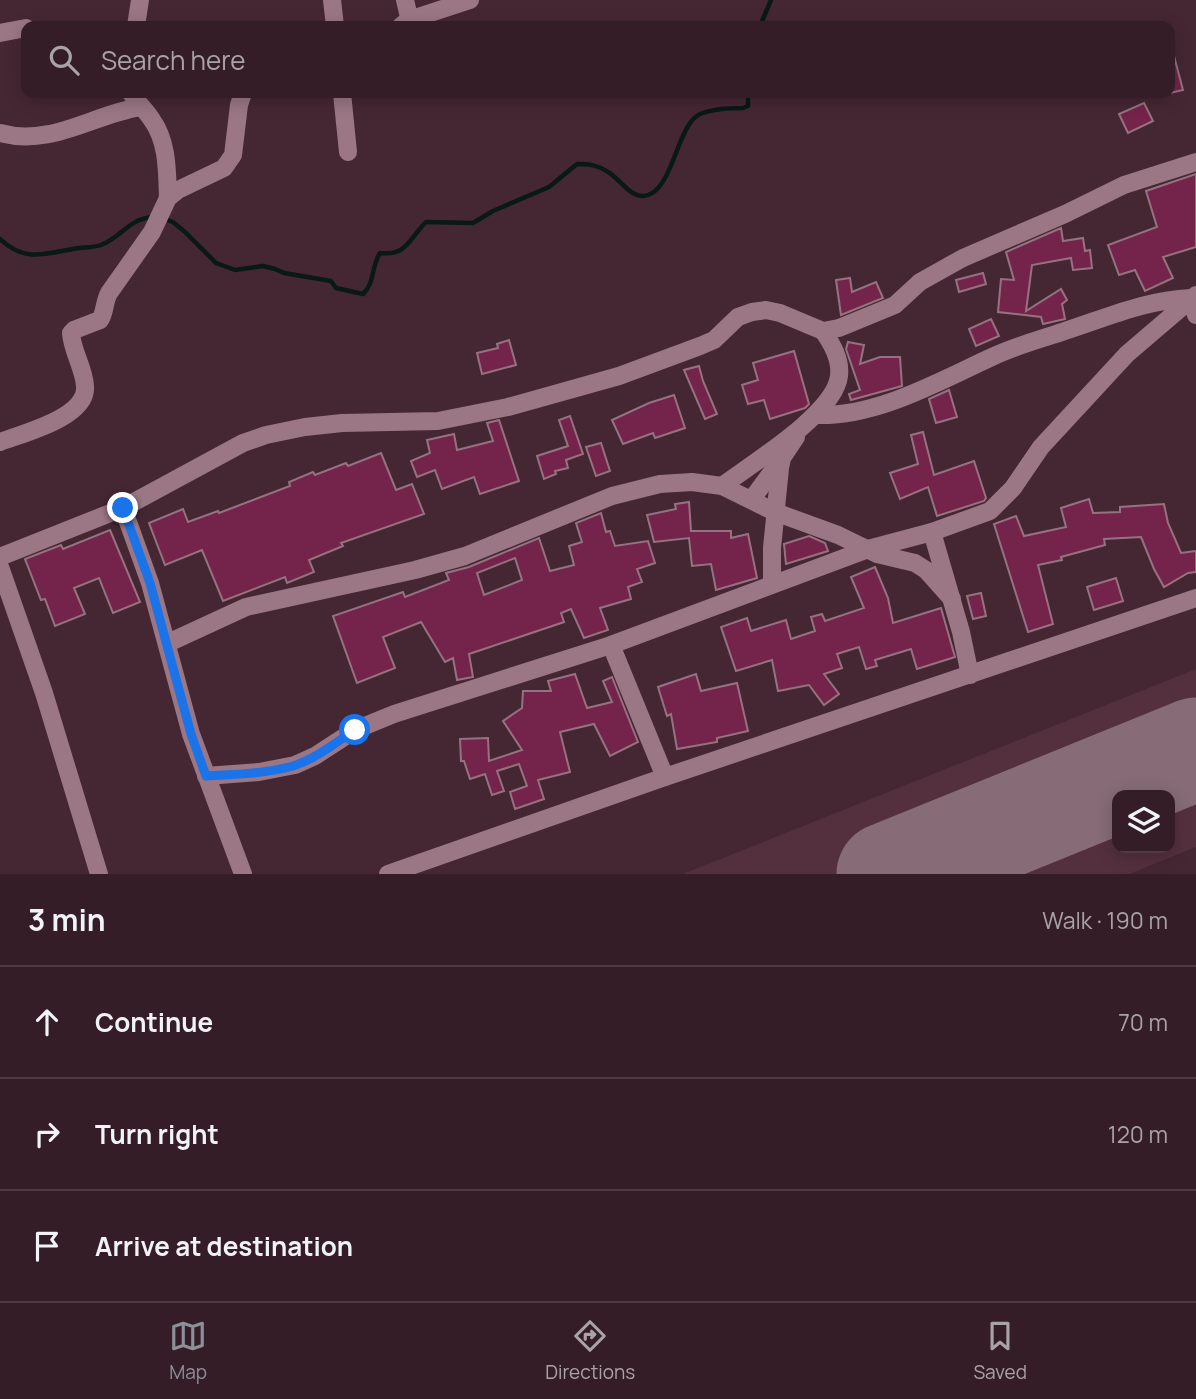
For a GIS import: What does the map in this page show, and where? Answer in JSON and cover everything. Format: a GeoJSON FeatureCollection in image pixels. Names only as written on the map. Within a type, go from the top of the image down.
{"type":"FeatureCollection","features":[{"type":"Feature","properties":{"kind":"street"},"geometry":{"type":"LineString","coordinates":[[137,21],[140,0]]}},
{"type":"Feature","properties":{"kind":"street"},"geometry":{"type":"LineString","coordinates":[[332,0],[334,21]]}},
{"type":"Feature","properties":{"kind":"street"},"geometry":{"type":"LineString","coordinates":[[405,0],[407,21]]}},
{"type":"Feature","properties":{"kind":"street"},"geometry":{"type":"LineString","coordinates":[[415,21],[470,0]]}},
{"type":"Feature","properties":{"kind":"street"},"geometry":{"type":"LineString","coordinates":[[0,33],[21,29]]}},
{"type":"Feature","properties":{"kind":"street"},"geometry":{"type":"LineString","coordinates":[[0,442],[55,421],[81,404],[85,383],[71,333],[102,317],[108,293],[152,232],[168,198],[178,190],[224,168],[233,155],[241,98]]}},
{"type":"Feature","properties":{"kind":"street"},"geometry":{"type":"LineString","coordinates":[[343,98],[348,152]]}},
{"type":"Feature","properties":{"kind":"street"},"geometry":{"type":"LineString","coordinates":[[0,133],[23,138],[48,136],[136,100],[153,120],[162,140],[167,166],[168,198]]}},
{"type":"Feature","properties":{"kind":"street"},"geometry":{"type":"LineString","coordinates":[[822,331],[856,323],[895,305],[920,282],[962,258],[1065,214],[1124,185],[1196,162]]}},
{"type":"Feature","properties":{"kind":"street"},"geometry":{"type":"LineString","coordinates":[[722,486],[811,419],[865,410],[942,380],[1018,345],[1142,304],[1167,299],[1194,303]]}},
{"type":"Feature","properties":{"kind":"street"},"geometry":{"type":"LineString","coordinates":[[206,776],[260,772],[295,765],[315,756],[370,722],[611,645],[868,549],[932,532],[990,511],[1001,502],[1041,447],[1127,354],[1194,303]]}},
{"type":"Feature","properties":{"kind":"street"},"geometry":{"type":"LineString","coordinates":[[0,557],[123,508],[243,443],[266,435],[305,426],[438,421],[508,407],[619,376],[700,346],[714,340],[738,317],[766,310],[780,313],[822,331],[838,357],[839,376],[833,396],[811,419],[752,499]]}},
{"type":"Feature","properties":{"kind":"street"},"geometry":{"type":"LineString","coordinates":[[772,584],[772,548],[782,458]]}},
{"type":"Feature","properties":{"kind":"street"},"geometry":{"type":"LineString","coordinates":[[167,643],[246,607],[415,570],[465,556],[612,496],[660,484],[692,482],[722,486],[775,512],[816,526],[884,557],[915,563],[926,569],[952,599]]}},
{"type":"Feature","properties":{"kind":"street"},"geometry":{"type":"LineString","coordinates":[[123,508],[150,583],[191,734],[243,874]]}},
{"type":"Feature","properties":{"kind":"street"},"geometry":{"type":"LineString","coordinates":[[932,532],[952,599],[970,675]]}},
{"type":"Feature","properties":{"kind":"street"},"geometry":{"type":"LineString","coordinates":[[0,567],[44,693],[99,874]]}},
{"type":"Feature","properties":{"kind":"street"},"geometry":{"type":"LineString","coordinates":[[388,874],[665,777],[1196,598]]}},
{"type":"Feature","properties":{"kind":"street"},"geometry":{"type":"LineString","coordinates":[[611,645],[665,777]]}},
{"type":"Feature","properties":{"kind":"shaded area"},"geometry":{"type":"Polygon","coordinates":[[[1196,669],[1196,847],[1129,874],[683,874],[1196,669]]]}},
{"type":"Feature","properties":{"kind":"building"},"geometry":{"type":"Polygon","coordinates":[[[1175,60],[1183,90],[1175,92],[1175,60]]]}},
{"type":"Feature","properties":{"kind":"building"},"geometry":{"type":"Polygon","coordinates":[[[1144,103],[1153,121],[1128,133],[1119,114],[1144,103]]]}},
{"type":"Feature","properties":{"kind":"building"},"geometry":{"type":"Polygon","coordinates":[[[1196,174],[1196,247],[1163,257],[1173,278],[1145,291],[1135,270],[1119,275],[1108,245],[1157,227],[1146,191],[1196,174]]]}},
{"type":"Feature","properties":{"kind":"building"},"geometry":{"type":"Polygon","coordinates":[[[1061,228],[1063,241],[1083,238],[1085,251],[1090,250],[1092,268],[1073,270],[1071,258],[1032,265],[1026,311],[1061,289],[1067,300],[1062,304],[1065,319],[1043,324],[1041,317],[998,312],[1001,279],[1014,280],[1006,252],[1061,228]]]}},
{"type":"Feature","properties":{"kind":"building"},"geometry":{"type":"Polygon","coordinates":[[[983,273],[986,284],[959,292],[956,280],[983,273]]]}},
{"type":"Feature","properties":{"kind":"building"},"geometry":{"type":"Polygon","coordinates":[[[850,278],[852,292],[876,282],[883,298],[841,315],[836,280],[850,278]]]}},
{"type":"Feature","properties":{"kind":"building"},"geometry":{"type":"Polygon","coordinates":[[[991,319],[999,336],[976,346],[969,329],[991,319]]]}},
{"type":"Feature","properties":{"kind":"building"},"geometry":{"type":"Polygon","coordinates":[[[509,340],[516,365],[482,374],[477,353],[498,348],[497,344],[509,340]]]}},
{"type":"Feature","properties":{"kind":"building"},"geometry":{"type":"Polygon","coordinates":[[[848,342],[864,345],[860,364],[880,357],[900,357],[902,386],[851,400],[849,394],[860,390],[846,349],[848,342]]]}},
{"type":"Feature","properties":{"kind":"building"},"geometry":{"type":"Polygon","coordinates":[[[794,351],[809,404],[805,408],[770,419],[764,400],[748,404],[742,385],[758,380],[753,363],[794,351]]]}},
{"type":"Feature","properties":{"kind":"building"},"geometry":{"type":"Polygon","coordinates":[[[699,366],[717,414],[705,419],[684,370],[699,366]]]}},
{"type":"Feature","properties":{"kind":"building"},"geometry":{"type":"Polygon","coordinates":[[[949,390],[957,417],[936,423],[929,399],[949,390]]]}},
{"type":"Feature","properties":{"kind":"building"},"geometry":{"type":"Polygon","coordinates":[[[674,395],[685,428],[655,438],[653,433],[623,444],[612,420],[674,395]]]}},
{"type":"Feature","properties":{"kind":"building"},"geometry":{"type":"Polygon","coordinates":[[[570,416],[583,454],[566,460],[568,468],[555,471],[556,474],[544,479],[537,456],[568,446],[559,420],[570,416]]]}},
{"type":"Feature","properties":{"kind":"building"},"geometry":{"type":"Polygon","coordinates":[[[499,420],[519,481],[480,494],[474,477],[442,489],[435,470],[417,477],[411,461],[430,453],[427,440],[454,434],[457,450],[493,441],[487,423],[499,420]]]}},
{"type":"Feature","properties":{"kind":"building"},"geometry":{"type":"Polygon","coordinates":[[[923,432],[934,475],[974,461],[986,498],[984,501],[937,516],[928,487],[900,499],[890,473],[918,464],[911,435],[923,432]]]}},
{"type":"Feature","properties":{"kind":"building"},"geometry":{"type":"Polygon","coordinates":[[[601,443],[610,471],[596,476],[586,447],[601,443]]]}},
{"type":"Feature","properties":{"kind":"building"},"geometry":{"type":"Polygon","coordinates":[[[381,453],[396,490],[412,484],[424,514],[341,543],[343,546],[309,560],[314,572],[287,583],[285,577],[223,601],[202,550],[165,565],[149,523],[183,509],[188,522],[218,511],[219,513],[290,486],[289,482],[313,472],[315,475],[346,463],[348,466],[381,453]]]}},
{"type":"Feature","properties":{"kind":"building"},"geometry":{"type":"Polygon","coordinates":[[[1089,499],[1093,513],[1120,512],[1120,507],[1164,504],[1168,523],[1181,553],[1196,551],[1196,572],[1188,573],[1164,587],[1141,537],[1104,539],[1105,545],[1038,565],[1053,624],[1028,632],[994,524],[1016,516],[1024,536],[1066,527],[1061,508],[1089,499]]]}},
{"type":"Feature","properties":{"kind":"building"},"geometry":{"type":"Polygon","coordinates":[[[689,502],[691,531],[731,531],[731,538],[748,534],[757,578],[716,590],[711,564],[692,566],[689,538],[654,542],[647,515],[676,509],[675,504],[689,502]]]}},
{"type":"Feature","properties":{"kind":"building"},"geometry":{"type":"Polygon","coordinates":[[[601,513],[606,532],[610,531],[615,546],[648,541],[655,563],[637,569],[642,582],[628,587],[631,599],[600,608],[608,630],[584,638],[571,609],[561,613],[564,622],[469,654],[473,677],[457,680],[453,658],[445,662],[421,622],[383,637],[395,668],[357,683],[333,616],[403,592],[405,597],[449,580],[446,573],[469,567],[539,538],[550,571],[574,565],[569,546],[582,542],[576,523],[601,513]],[[515,558],[477,573],[484,595],[522,580],[515,558]]]}},
{"type":"Feature","properties":{"kind":"building"},"geometry":{"type":"Polygon","coordinates":[[[110,530],[140,602],[113,613],[99,578],[74,588],[85,614],[55,626],[45,599],[41,600],[25,559],[61,545],[63,549],[110,530]]]}},
{"type":"Feature","properties":{"kind":"building"},"geometry":{"type":"Polygon","coordinates":[[[809,536],[825,543],[828,551],[786,564],[784,544],[809,536]]]}},
{"type":"Feature","properties":{"kind":"building"},"geometry":{"type":"Polygon","coordinates":[[[875,567],[888,598],[893,623],[941,608],[955,657],[917,669],[911,649],[875,660],[877,666],[866,669],[859,647],[837,654],[842,668],[824,674],[839,694],[824,705],[809,685],[778,691],[772,660],[736,671],[721,627],[747,618],[751,631],[786,620],[791,639],[815,631],[811,617],[822,614],[825,621],[864,608],[851,577],[875,567]]]}},
{"type":"Feature","properties":{"kind":"building"},"geometry":{"type":"Polygon","coordinates":[[[1116,578],[1123,601],[1094,610],[1087,587],[1116,578]]]}},
{"type":"Feature","properties":{"kind":"building"},"geometry":{"type":"Polygon","coordinates":[[[981,593],[986,616],[973,619],[967,596],[981,593]]]}},
{"type":"Feature","properties":{"kind":"building"},"geometry":{"type":"Polygon","coordinates":[[[575,674],[587,708],[612,702],[603,681],[612,677],[638,742],[610,756],[594,724],[560,732],[570,772],[538,780],[544,799],[515,809],[510,792],[527,786],[519,764],[497,771],[504,791],[492,795],[485,774],[470,779],[464,761],[461,761],[460,739],[488,738],[489,761],[522,750],[503,721],[522,708],[523,691],[551,691],[548,681],[575,674]]]}},
{"type":"Feature","properties":{"kind":"building"},"geometry":{"type":"Polygon","coordinates":[[[696,674],[701,691],[737,683],[748,731],[717,738],[717,742],[677,749],[671,714],[667,716],[658,687],[696,674]]]}},
{"type":"Feature","properties":{"kind":"waterway"},"geometry":{"type":"LineString","coordinates":[[762,21],[771,0]]}},
{"type":"Feature","properties":{"kind":"waterway"},"geometry":{"type":"LineString","coordinates":[[162,218],[173,222],[216,263],[235,270],[263,266],[284,273],[331,281],[336,288],[363,294],[367,290],[380,253],[402,249],[426,222],[473,223],[493,211],[549,187],[577,164],[593,165],[604,170],[638,195],[653,193],[668,173],[685,131],[692,121],[705,112],[748,106],[748,98]]}},
{"type":"Feature","properties":{"kind":"waterway"},"geometry":{"type":"LineString","coordinates":[[0,239],[26,254],[53,253],[101,245],[132,224],[154,217]]}},
{"type":"Feature","properties":{"kind":"runway"},"geometry":{"type":"LineString","coordinates":[[888,874],[1196,749]]}},
{"type":"Feature","properties":{"kind":"route"},"geometry":{"type":"LineString","coordinates":[[123,508],[150,583],[191,734],[206,776],[260,772],[295,765],[315,756],[355,730]]}}]}
